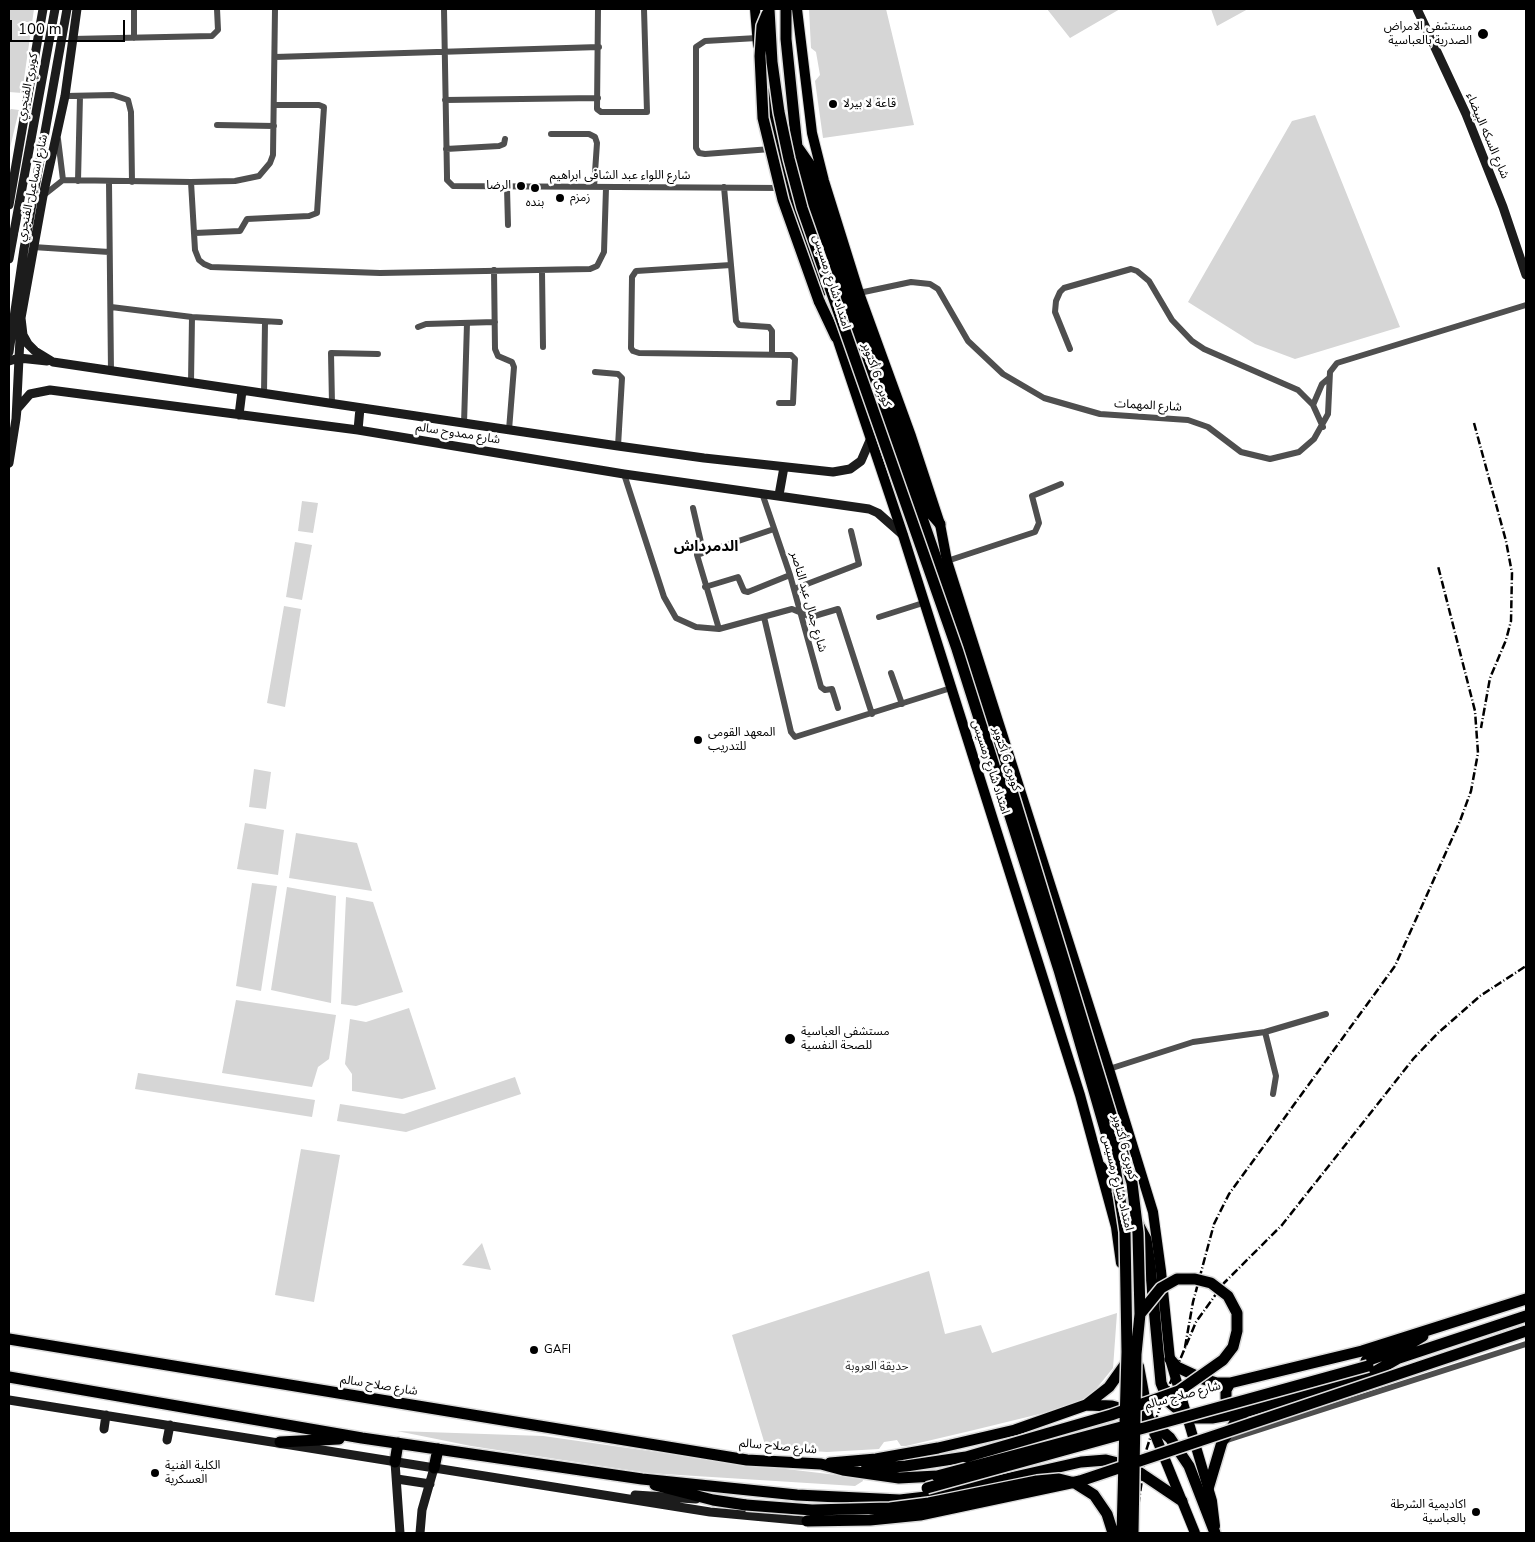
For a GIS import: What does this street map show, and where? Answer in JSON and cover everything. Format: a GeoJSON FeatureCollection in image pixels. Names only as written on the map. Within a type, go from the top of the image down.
{"type":"FeatureCollection","features":[{"type":"Feature","properties":{"kind":"highway","name":"كوبرى 6 أكتوبر"},"geometry":{"type":"LineString","coordinates":[[769,9],[772,62],[779,112],[802,208],[957,649],[1059,970],[1120,1185],[1125,1232],[1127,1352],[1122,1533]]}},
{"type":"Feature","properties":{"kind":"highway"},"geometry":{"type":"LineString","coordinates":[[769,9],[761,34],[760,86],[763,118],[783,200],[819,301],[836,337]]}},
{"type":"Feature","properties":{"kind":"highway","name":"كوبرى 6 أكتوبر"},"geometry":{"type":"LineString","coordinates":[[786,9],[786,40],[797,147],[819,225],[967,647],[1132,1183],[1138,1233],[1140,1314],[1136,1354],[1133,1533]]}},
{"type":"Feature","properties":{"kind":"highway"},"geometry":{"type":"LineString","coordinates":[[797,147],[804,154],[812,168],[859,315],[928,510],[940,524]]}},
{"type":"Feature","properties":{"kind":"highway"},"geometry":{"type":"LineString","coordinates":[[1101,1167],[1128,1205],[1146,1238],[1161,1383],[1169,1402],[1186,1415],[1199,1419],[1245,1412],[1371,1374],[1397,1360]]}},
{"type":"Feature","properties":{"kind":"highway"},"geometry":{"type":"LineString","coordinates":[[843,1470],[906,1466],[966,1457],[1111,1415],[1180,1391],[1223,1360],[1233,1347],[1237,1331],[1237,1313],[1226,1294],[1211,1283],[1196,1279],[1178,1280],[1161,1288],[1140,1314]]}},
{"type":"Feature","properties":{"kind":"highway","name":"شارع صلاح سالم"},"geometry":{"type":"LineString","coordinates":[[9,1377],[362,1438],[642,1479],[798,1495],[850,1496],[865,1500],[927,1488],[1367,1364],[1403,1348],[1428,1331],[1526,1299]]}},
{"type":"Feature","properties":{"kind":"highway","name":"شارع صلاح سالم"},"geometry":{"type":"LineString","coordinates":[[9,1339],[747,1460],[821,1464],[843,1470],[900,1478],[937,1476],[1367,1364],[1397,1360],[1526,1316]]}},
{"type":"Feature","properties":{"kind":"highway"},"geometry":{"type":"LineString","coordinates":[[1170,1359],[1176,1367],[1203,1379],[1218,1383],[1230,1383],[1362,1351],[1428,1331]]}},
{"type":"Feature","properties":{"kind":"highway"},"geometry":{"type":"LineString","coordinates":[[806,1521],[870,1520],[920,1515],[1080,1481],[1526,1331]]}},
{"type":"Feature","properties":{"kind":"highway"},"geometry":{"type":"LineString","coordinates":[[821,1464],[868,1460],[946,1446],[1015,1430],[1074,1410],[1086,1405],[1109,1387],[1136,1349]]}},
{"type":"Feature","properties":{"kind":"highway"},"geometry":{"type":"LineString","coordinates":[[1230,1383],[1226,1390],[1230,1405],[1245,1412]]}},
{"type":"Feature","properties":{"kind":"highway"},"geometry":{"type":"LineString","coordinates":[[1086,1405],[1112,1406],[1137,1413],[1149,1420],[1170,1438],[1182,1455],[1198,1488],[1215,1533]]}},
{"type":"Feature","properties":{"kind":"highway"},"geometry":{"type":"LineString","coordinates":[[1074,1410],[1084,1429],[1086,1440],[1081,1462]]}},
{"type":"Feature","properties":{"kind":"highway"},"geometry":{"type":"LineString","coordinates":[[1208,1489],[1222,1442],[1236,1421],[1245,1412]]}},
{"type":"Feature","properties":{"kind":"highway"},"geometry":{"type":"LineString","coordinates":[[280,1442],[362,1438]]}},
{"type":"Feature","properties":{"kind":"highway"},"geometry":{"type":"LineString","coordinates":[[396,1462],[398,1443]]}},
{"type":"Feature","properties":{"kind":"highway"},"geometry":{"type":"LineString","coordinates":[[434,1468],[438,1449]]}},
{"type":"Feature","properties":{"kind":"highway"},"geometry":{"type":"LineString","coordinates":[[865,1500],[900,1500],[926,1497],[1081,1462],[1106,1460],[1123,1463],[1142,1473],[1182,1501]]}},
{"type":"Feature","properties":{"kind":"highway"},"geometry":{"type":"LineString","coordinates":[[642,1479],[666,1489],[713,1500],[746,1505],[812,1510],[890,1508],[929,1503],[1037,1481],[1059,1479],[1075,1483],[1094,1495],[1107,1514],[1113,1533]]}},
{"type":"Feature","properties":{"kind":"main road","name":"شارع اسماعيل الفنجري"},"geometry":{"type":"LineString","coordinates":[[9,205],[43,9]]}},
{"type":"Feature","properties":{"kind":"main road","name":"كوبري الفنجري"},"geometry":{"type":"LineString","coordinates":[[9,259],[55,9]]}},
{"type":"Feature","properties":{"kind":"main road","name":"كوبري الفنجري"},"geometry":{"type":"LineString","coordinates":[[9,352],[24,249],[67,9]]}},
{"type":"Feature","properties":{"kind":"main road","name":"شارع اسماعيل الفنجري"},"geometry":{"type":"LineString","coordinates":[[9,463],[16,419],[20,318],[43,196],[65,96],[77,9]]}},
{"type":"Feature","properties":{"kind":"main road","name":"امتداد شارع رمسيس"},"geometry":{"type":"LineString","coordinates":[[755,9],[756,38],[777,148],[787,188],[903,535],[923,603],[1002,844],[1101,1167],[1116,1227],[1127,1304],[1149,1420],[1195,1533]]}},
{"type":"Feature","properties":{"kind":"main road","name":"امتداد شارع رمسيس"},"geometry":{"type":"LineString","coordinates":[[797,9],[812,133],[824,181],[859,293],[911,436],[940,524],[947,561],[1109,1069],[1152,1212],[1161,1271],[1170,1359],[1208,1489],[1215,1533]]}},
{"type":"Feature","properties":{"kind":"main road","name":"شارع السكه البيضاء"},"geometry":{"type":"LineString","coordinates":[[1417,9],[1466,114],[1503,207],[1526,275]]}},
{"type":"Feature","properties":{"kind":"main road","name":"شارع ممدوح سالم"},"geometry":{"type":"LineString","coordinates":[[20,318],[23,335],[28,344],[39,354],[53,362],[618,446],[833,472],[850,469],[861,461],[866,455],[871,438]]}},
{"type":"Feature","properties":{"kind":"main road"},"geometry":{"type":"LineString","coordinates":[[9,361],[19,358],[53,362]]}},
{"type":"Feature","properties":{"kind":"main road","name":"شارع ممدوح سالم"},"geometry":{"type":"LineString","coordinates":[[16,419],[17,409],[30,394],[50,390],[358,430],[624,474],[869,509],[878,513],[903,535]]}},
{"type":"Feature","properties":{"kind":"main road"},"geometry":{"type":"LineString","coordinates":[[239,415],[242,391]]}},
{"type":"Feature","properties":{"kind":"main road"},"geometry":{"type":"LineString","coordinates":[[358,430],[360,408]]}},
{"type":"Feature","properties":{"kind":"main road"},"geometry":{"type":"LineString","coordinates":[[779,495],[784,467]]}},
{"type":"Feature","properties":{"kind":"main road"},"geometry":{"type":"LineString","coordinates":[[1002,844],[1008,850],[1024,852],[1036,842]]}},
{"type":"Feature","properties":{"kind":"main road"},"geometry":{"type":"LineString","coordinates":[[1058,1026],[1062,1012],[1066,1006],[1072,1004],[1082,1007],[1092,1018]]}},
{"type":"Feature","properties":{"kind":"main road"},"geometry":{"type":"LineString","coordinates":[[9,1400],[734,1516],[806,1521]]}},
{"type":"Feature","properties":{"kind":"main road"},"geometry":{"type":"LineString","coordinates":[[104,1429],[106,1415]]}},
{"type":"Feature","properties":{"kind":"main road"},"geometry":{"type":"LineString","coordinates":[[167,1440],[170,1425]]}},
{"type":"Feature","properties":{"kind":"main road"},"geometry":{"type":"LineString","coordinates":[[396,1462],[400,1533]]}},
{"type":"Feature","properties":{"kind":"main road"},"geometry":{"type":"LineString","coordinates":[[420,1533],[422,1510],[434,1468]]}},
{"type":"Feature","properties":{"kind":"main road"},"geometry":{"type":"LineString","coordinates":[[397,1479],[430,1484]]}},
{"type":"Feature","properties":{"kind":"main road"},"geometry":{"type":"LineString","coordinates":[[614,1497],[635,1495],[713,1500]]}},
{"type":"Feature","properties":{"kind":"street"},"geometry":{"type":"LineString","coordinates":[[134,9],[134,38]]}},
{"type":"Feature","properties":{"kind":"street"},"geometry":{"type":"LineString","coordinates":[[72,39],[212,36],[218,30],[217,9]]}},
{"type":"Feature","properties":{"kind":"street"},"geometry":{"type":"LineString","coordinates":[[43,196],[63,180],[191,182],[235,181],[259,176],[270,163],[274,126],[275,9]]}},
{"type":"Feature","properties":{"kind":"street","name":"شارع اللواء عبد الشافى ابراهيم"},"geometry":{"type":"LineString","coordinates":[[444,9],[447,180],[450,184],[460,187],[507,188],[787,188]]}},
{"type":"Feature","properties":{"kind":"street"},"geometry":{"type":"LineString","coordinates":[[598,9],[597,108],[600,112],[647,112],[644,9]]}},
{"type":"Feature","properties":{"kind":"street"},"geometry":{"type":"LineString","coordinates":[[756,38],[705,41],[696,47],[696,148],[702,154],[777,148]]}},
{"type":"Feature","properties":{"kind":"street"},"geometry":{"type":"LineString","coordinates":[[275,57],[599,47]]}},
{"type":"Feature","properties":{"kind":"street"},"geometry":{"type":"LineString","coordinates":[[65,96],[122,97],[130,104],[132,182]]}},
{"type":"Feature","properties":{"kind":"street"},"geometry":{"type":"LineString","coordinates":[[78,181],[80,96]]}},
{"type":"Feature","properties":{"kind":"street"},"geometry":{"type":"LineString","coordinates":[[445,100],[598,98]]}},
{"type":"Feature","properties":{"kind":"street"},"geometry":{"type":"LineString","coordinates":[[195,233],[240,231],[246,220],[309,216],[317,213],[324,107],[319,105],[275,105]]}},
{"type":"Feature","properties":{"kind":"street"},"geometry":{"type":"LineString","coordinates":[[217,125],[274,126]]}},
{"type":"Feature","properties":{"kind":"street"},"geometry":{"type":"LineString","coordinates":[[58,129],[63,180]]}},
{"type":"Feature","properties":{"kind":"street"},"geometry":{"type":"LineString","coordinates":[[551,134],[588,134],[595,137],[597,143],[594,187]]}},
{"type":"Feature","properties":{"kind":"street"},"geometry":{"type":"LineString","coordinates":[[446,149],[499,146],[504,144],[505,139]]}},
{"type":"Feature","properties":{"kind":"street"},"geometry":{"type":"LineString","coordinates":[[109,182],[111,372]]}},
{"type":"Feature","properties":{"kind":"street"},"geometry":{"type":"LineString","coordinates":[[191,182],[197,256],[204,264],[210,267],[380,273],[494,270],[577,271],[598,266],[604,252],[606,188]]}},
{"type":"Feature","properties":{"kind":"street"},"geometry":{"type":"LineString","coordinates":[[724,187],[737,323],[770,327],[772,331],[772,354]]}},
{"type":"Feature","properties":{"kind":"street"},"geometry":{"type":"LineString","coordinates":[[507,188],[508,225]]}},
{"type":"Feature","properties":{"kind":"street"},"geometry":{"type":"LineString","coordinates":[[33,247],[109,252]]}},
{"type":"Feature","properties":{"kind":"street"},"geometry":{"type":"LineString","coordinates":[[731,266],[636,271],[632,277],[633,352],[791,355],[795,359],[794,403],[779,403]]}},
{"type":"Feature","properties":{"kind":"street"},"geometry":{"type":"LineString","coordinates":[[1070,350],[1055,312],[1056,301],[1060,292],[1064,288],[1131,269],[1137,271],[1149,281],[1172,320],[1192,341],[1204,349],[1298,390],[1313,405],[1323,427]]}},
{"type":"Feature","properties":{"kind":"street"},"geometry":{"type":"LineString","coordinates":[[494,270],[496,353],[512,362],[514,367],[509,430]]}},
{"type":"Feature","properties":{"kind":"street"},"geometry":{"type":"LineString","coordinates":[[542,271],[543,347]]}},
{"type":"Feature","properties":{"kind":"street","name":"شارع المهمات"},"geometry":{"type":"LineString","coordinates":[[859,293],[911,282],[930,284],[938,289],[968,342],[1018,384],[1044,398],[1066,406],[1117,416],[1188,420],[1208,427],[1241,452],[1260,458],[1280,458],[1299,452],[1314,439],[1323,427],[1330,404],[1329,378]]}},
{"type":"Feature","properties":{"kind":"street"},"geometry":{"type":"LineString","coordinates":[[1313,405],[1323,382],[1329,378],[1330,372],[1337,363],[1526,306]]}},
{"type":"Feature","properties":{"kind":"street"},"geometry":{"type":"LineString","coordinates":[[111,307],[192,317],[280,322]]}},
{"type":"Feature","properties":{"kind":"street"},"geometry":{"type":"LineString","coordinates":[[191,382],[192,317]]}},
{"type":"Feature","properties":{"kind":"street"},"geometry":{"type":"LineString","coordinates":[[264,394],[265,322]]}},
{"type":"Feature","properties":{"kind":"street"},"geometry":{"type":"LineString","coordinates":[[418,327],[495,322]]}},
{"type":"Feature","properties":{"kind":"street"},"geometry":{"type":"LineString","coordinates":[[464,424],[467,323]]}},
{"type":"Feature","properties":{"kind":"street"},"geometry":{"type":"LineString","coordinates":[[332,404],[331,353],[378,354]]}},
{"type":"Feature","properties":{"kind":"street"},"geometry":{"type":"LineString","coordinates":[[595,372],[618,374],[622,378],[618,446]]}},
{"type":"Feature","properties":{"kind":"street"},"geometry":{"type":"LineString","coordinates":[[624,474],[670,610],[676,618],[705,629],[719,629],[792,609],[811,617],[836,609],[839,610],[872,714]]}},
{"type":"Feature","properties":{"kind":"street"},"geometry":{"type":"LineString","coordinates":[[947,561],[1036,532],[1039,523],[1032,496],[1060,484]]}},
{"type":"Feature","properties":{"kind":"street","name":"شارع جمال عبد الناصر"},"geometry":{"type":"LineString","coordinates":[[762,493],[790,575],[821,687],[825,690],[832,689],[838,708]]}},
{"type":"Feature","properties":{"kind":"street"},"geometry":{"type":"LineString","coordinates":[[693,508],[703,551]]}},
{"type":"Feature","properties":{"kind":"street"},"geometry":{"type":"LineString","coordinates":[[719,629],[705,587],[697,554],[774,530]]}},
{"type":"Feature","properties":{"kind":"street"},"geometry":{"type":"LineString","coordinates":[[794,589],[859,564],[851,531]]}},
{"type":"Feature","properties":{"kind":"street"},"geometry":{"type":"LineString","coordinates":[[705,587],[738,577],[744,591],[748,592],[790,575]]}},
{"type":"Feature","properties":{"kind":"street"},"geometry":{"type":"LineString","coordinates":[[879,617],[923,603]]}},
{"type":"Feature","properties":{"kind":"street"},"geometry":{"type":"LineString","coordinates":[[764,617],[792,735],[798,737],[951,688]]}},
{"type":"Feature","properties":{"kind":"street"},"geometry":{"type":"LineString","coordinates":[[891,673],[902,704]]}},
{"type":"Feature","properties":{"kind":"street"},"geometry":{"type":"LineString","coordinates":[[1109,1069],[1193,1042],[1264,1032],[1326,1014]]}},
{"type":"Feature","properties":{"kind":"street"},"geometry":{"type":"LineString","coordinates":[[1264,1032],[1276,1076],[1273,1094]]}},
{"type":"Feature","properties":{"kind":"street"},"geometry":{"type":"LineString","coordinates":[[1222,1442],[1526,1344]]}},
{"type":"Feature","properties":{"kind":"green space"},"geometry":{"type":"Polygon","coordinates":[[[9,9],[34,9],[22,93],[9,92],[9,9]]]}},
{"type":"Feature","properties":{"kind":"green space"},"geometry":{"type":"Polygon","coordinates":[[[809,9],[886,9],[914,125],[823,138],[815,81],[820,75],[816,52],[811,48],[809,9]]]}},
{"type":"Feature","properties":{"kind":"green space"},"geometry":{"type":"Polygon","coordinates":[[[1047,9],[1120,9],[1070,38],[1047,9]]]}},
{"type":"Feature","properties":{"kind":"green space"},"geometry":{"type":"Polygon","coordinates":[[[1211,9],[1248,9],[1217,26],[1211,9]]]}},
{"type":"Feature","properties":{"kind":"green space"},"geometry":{"type":"Polygon","coordinates":[[[11,109],[19,110],[9,152],[9,111],[11,109]]]}},
{"type":"Feature","properties":{"kind":"green space"},"geometry":{"type":"Polygon","coordinates":[[[1315,115],[1400,327],[1295,359],[1255,344],[1188,302],[1292,121],[1315,115]]]}},
{"type":"Feature","properties":{"kind":"green space"},"geometry":{"type":"Polygon","coordinates":[[[302,501],[318,503],[313,533],[298,531],[302,501]]]}},
{"type":"Feature","properties":{"kind":"green space"},"geometry":{"type":"Polygon","coordinates":[[[295,542],[312,545],[302,600],[286,597],[295,542]]]}},
{"type":"Feature","properties":{"kind":"green space"},"geometry":{"type":"Polygon","coordinates":[[[284,606],[301,609],[285,707],[267,703],[284,606]]]}},
{"type":"Feature","properties":{"kind":"green space"},"geometry":{"type":"Polygon","coordinates":[[[254,769],[271,772],[266,809],[249,807],[254,769]]]}},
{"type":"Feature","properties":{"kind":"green space"},"geometry":{"type":"Polygon","coordinates":[[[245,823],[284,830],[278,875],[237,869],[245,823]]]}},
{"type":"Feature","properties":{"kind":"green space"},"geometry":{"type":"Polygon","coordinates":[[[296,833],[357,843],[372,891],[289,878],[296,833]]]}},
{"type":"Feature","properties":{"kind":"green space"},"geometry":{"type":"Polygon","coordinates":[[[252,883],[277,886],[261,991],[236,986],[252,883]]]}},
{"type":"Feature","properties":{"kind":"green space"},"geometry":{"type":"Polygon","coordinates":[[[287,887],[336,896],[331,1003],[271,990],[287,887]]]}},
{"type":"Feature","properties":{"kind":"green space"},"geometry":{"type":"Polygon","coordinates":[[[346,897],[373,902],[403,992],[356,1006],[341,1004],[346,897]]]}},
{"type":"Feature","properties":{"kind":"green space"},"geometry":{"type":"Polygon","coordinates":[[[236,1000],[336,1015],[329,1059],[318,1067],[312,1087],[222,1073],[236,1000]]]}},
{"type":"Feature","properties":{"kind":"green space"},"geometry":{"type":"Polygon","coordinates":[[[409,1008],[436,1089],[402,1099],[352,1091],[352,1074],[345,1064],[350,1019],[366,1022],[409,1008]]]}},
{"type":"Feature","properties":{"kind":"green space"},"geometry":{"type":"Polygon","coordinates":[[[138,1073],[315,1100],[312,1117],[135,1089],[138,1073]]]}},
{"type":"Feature","properties":{"kind":"green space"},"geometry":{"type":"Polygon","coordinates":[[[515,1077],[521,1094],[406,1132],[337,1121],[340,1104],[404,1114],[515,1077]]]}},
{"type":"Feature","properties":{"kind":"green space"},"geometry":{"type":"Polygon","coordinates":[[[301,1149],[340,1155],[314,1302],[275,1295],[301,1149]]]}},
{"type":"Feature","properties":{"kind":"green space"},"geometry":{"type":"Polygon","coordinates":[[[482,1243],[491,1270],[462,1265],[482,1243]]]}},
{"type":"Feature","properties":{"kind":"green space","name":"حديقة العروبة"},"geometry":{"type":"Polygon","coordinates":[[[929,1271],[945,1334],[981,1325],[992,1353],[1117,1313],[1113,1368],[1088,1399],[1060,1409],[906,1446],[901,1446],[897,1440],[884,1442],[879,1449],[827,1452],[766,1448],[732,1335],[929,1271]]]}},
{"type":"Feature","properties":{"kind":"green space"},"geometry":{"type":"Polygon","coordinates":[[[397,1431],[543,1436],[727,1462],[862,1478],[863,1481],[855,1486],[648,1473],[471,1446],[397,1431]]]}},
{"type":"Feature","properties":{"kind":"railway"},"geometry":{"type":"LineString","coordinates":[[1474,423],[1506,541],[1512,573],[1511,621],[1506,640],[1490,678],[1481,728]]}},
{"type":"Feature","properties":{"kind":"railway"},"geometry":{"type":"LineString","coordinates":[[1185,1347],[1193,1302],[1214,1224],[1229,1194],[1395,966],[1460,821],[1471,791],[1478,753],[1475,711],[1438,566]]}},
{"type":"Feature","properties":{"kind":"railway"},"geometry":{"type":"LineString","coordinates":[[1138,1533],[1138,1508],[1146,1451],[1160,1407],[1196,1322],[1224,1283],[1282,1225],[1414,1058],[1438,1033],[1480,996],[1526,966]]}},
{"type":"Feature","properties":{"kind":"place","name":"مستشفى الامراض الصدرية بالعباسية"},"geometry":{"type":"Point","coordinates":[1483,34]}},
{"type":"Feature","properties":{"kind":"place","name":"قاعة لا بيرلا"},"geometry":{"type":"Point","coordinates":[833,104]}},
{"type":"Feature","properties":{"kind":"place","name":"الرضا"},"geometry":{"type":"Point","coordinates":[521,186]}},
{"type":"Feature","properties":{"kind":"place","name":"بنده"},"geometry":{"type":"Point","coordinates":[535,188]}},
{"type":"Feature","properties":{"kind":"place","name":"زمزم"},"geometry":{"type":"Point","coordinates":[560,198]}},
{"type":"Feature","properties":{"kind":"place","name":"المعهد القومى للتدريب"},"geometry":{"type":"Point","coordinates":[698,740]}},
{"type":"Feature","properties":{"kind":"place","name":"مستشفى العباسية للصحة النفسية"},"geometry":{"type":"Point","coordinates":[790,1039]}},
{"type":"Feature","properties":{"kind":"place","name":"GAFI"},"geometry":{"type":"Point","coordinates":[534,1350]}},
{"type":"Feature","properties":{"kind":"place","name":"الكلية الفنية العسكرية"},"geometry":{"type":"Point","coordinates":[155,1473]}},
{"type":"Feature","properties":{"kind":"place","name":"اكاديمية الشرطة بالعباسية"},"geometry":{"type":"Point","coordinates":[1476,1512]}},
{"type":"Feature","properties":{"kind":"district","name":"الدمرداش"},"geometry":{"type":"Point","coordinates":[706,547]}}]}
